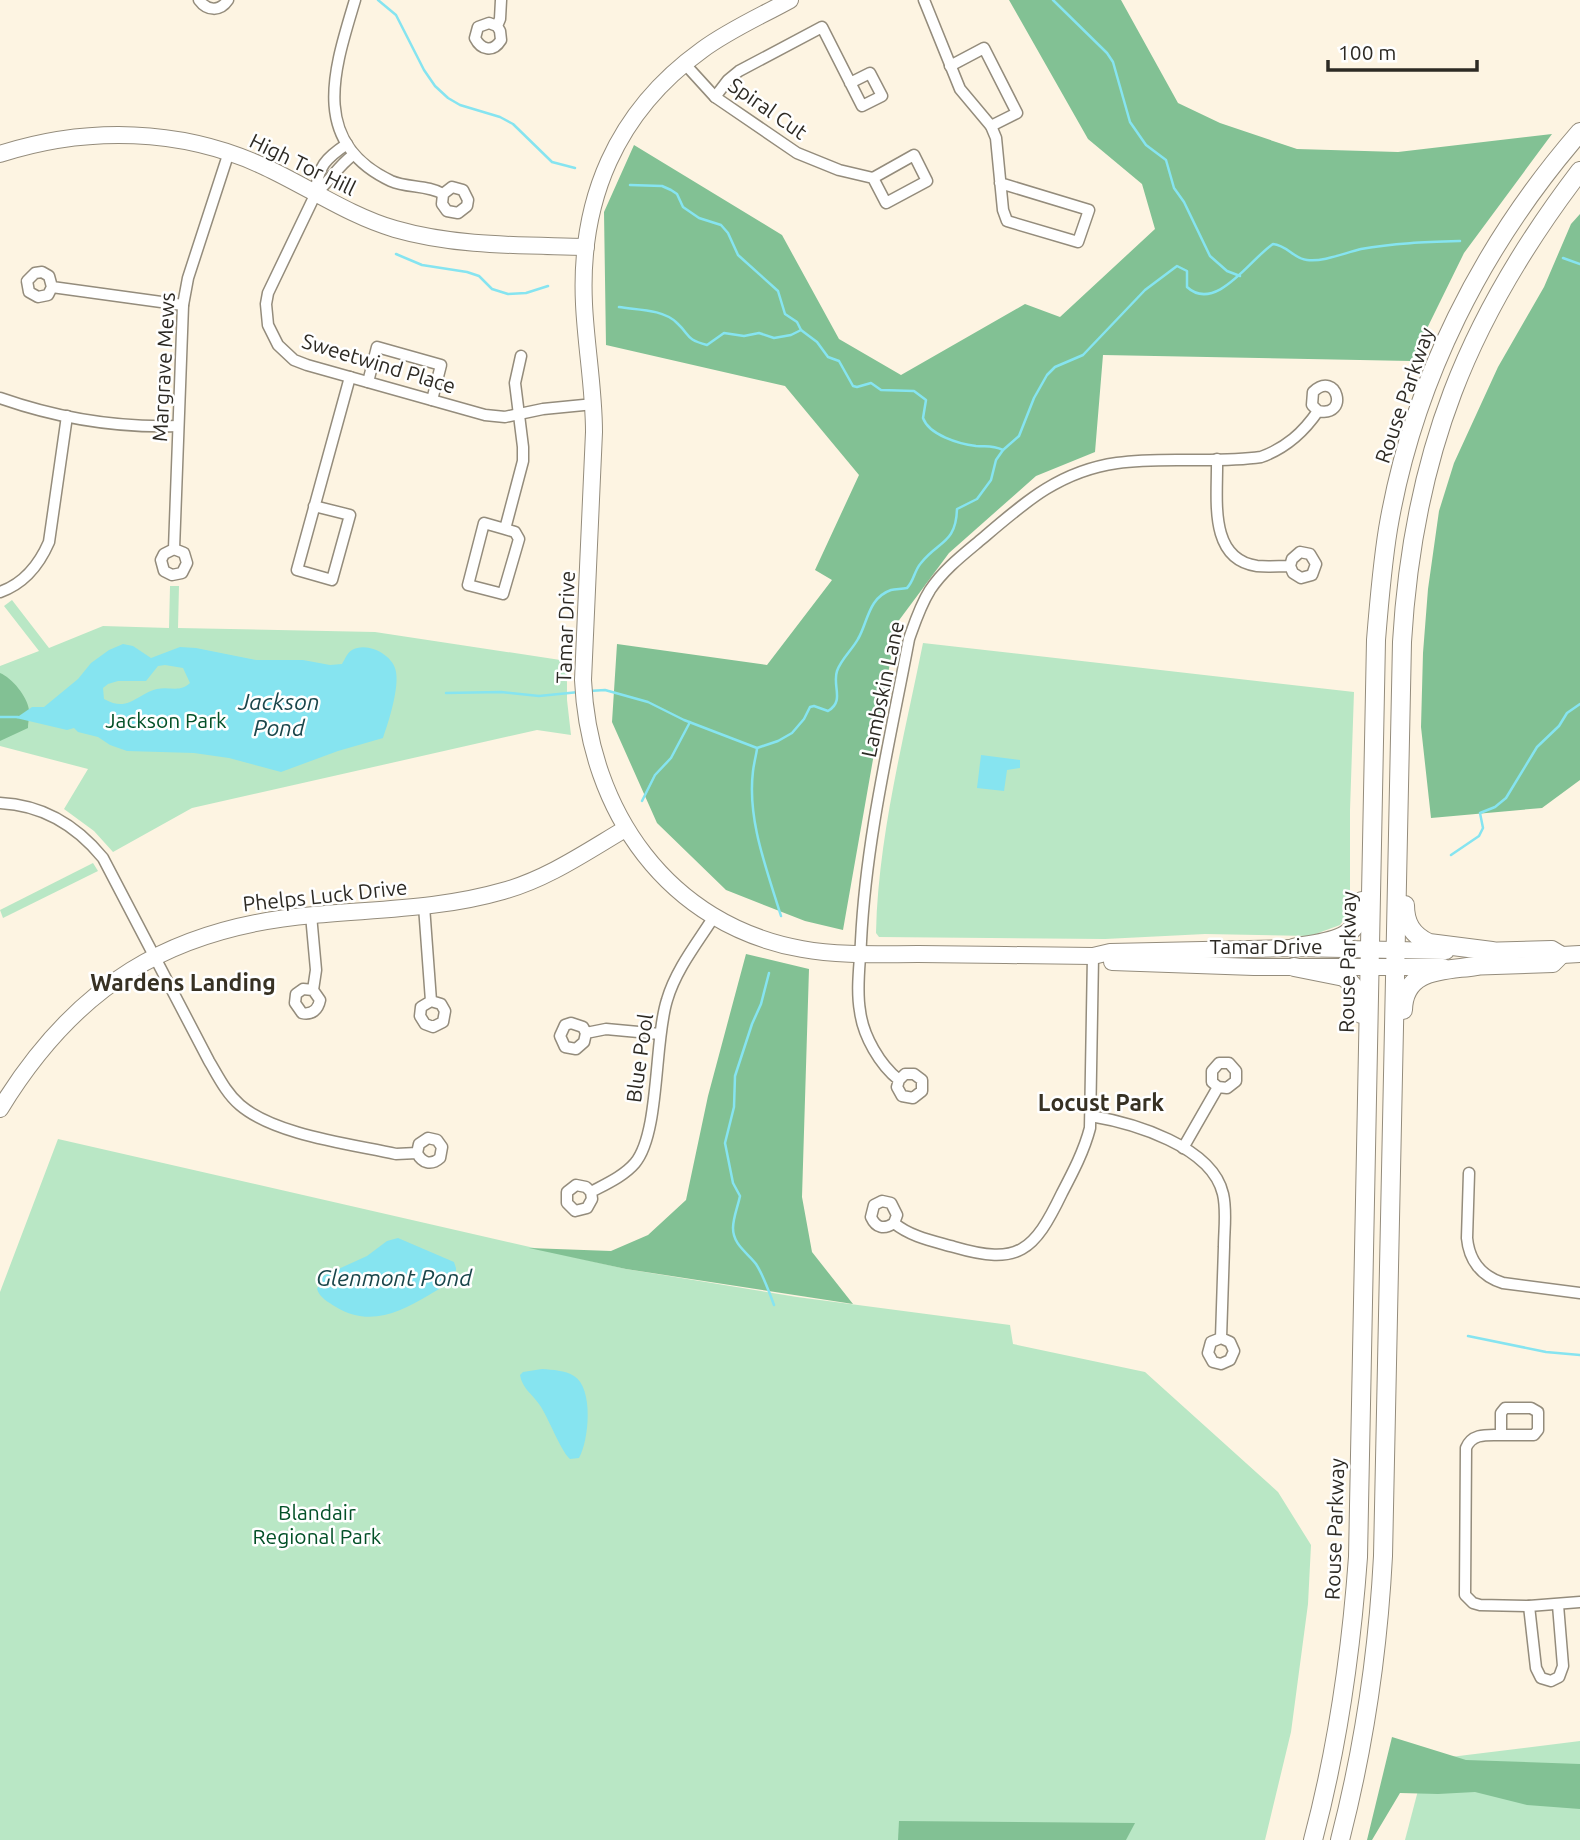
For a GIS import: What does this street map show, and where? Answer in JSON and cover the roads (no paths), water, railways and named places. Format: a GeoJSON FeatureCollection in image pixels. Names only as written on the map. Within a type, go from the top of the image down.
{"type":"FeatureCollection","features":[{"type":"Feature","properties":{"kind":"main road","name":"Rouse Parkway"},"geometry":{"type":"LineString","coordinates":[[1314,1840],[1337,1740],[1353,1620],[1358,1557],[1376,640],[1380,589],[1396,489],[1417,414],[1443,345],[1481,269],[1529,195],[1580,132]]}},
{"type":"Feature","properties":{"kind":"main road"},"geometry":{"type":"LineString","coordinates":[[1340,1840],[1363,1738],[1379,1618],[1383,1556],[1405,592],[1420,497],[1441,424],[1466,356],[1504,282],[1543,220],[1580,171]]}},
{"type":"Feature","properties":{"kind":"main road"},"geometry":{"type":"LineString","coordinates":[[1400,747],[1406,831],[1406,920],[1415,934],[1429,943],[1492,951]]}},
{"type":"Feature","properties":{"kind":"main road"},"geometry":{"type":"LineString","coordinates":[[1293,948],[1343,937],[1358,924],[1362,913],[1365,831],[1374,794]]}},
{"type":"Feature","properties":{"kind":"main road"},"geometry":{"type":"LineString","coordinates":[[1391,1178],[1401,1111],[1406,992],[1426,974],[1475,966]]}},
{"type":"Feature","properties":{"kind":"main road"},"geometry":{"type":"LineString","coordinates":[[1294,967],[1344,977],[1351,982],[1360,996],[1360,1067],[1367,1133]]}},
{"type":"Feature","properties":{"kind":"street"},"geometry":{"type":"LineString","coordinates":[[199,0],[204,6],[215,9],[228,0]]}},
{"type":"Feature","properties":{"kind":"street"},"geometry":{"type":"LineString","coordinates":[[355,0],[334,82],[335,108],[346,144],[353,155],[391,181],[443,194]]}},
{"type":"Feature","properties":{"kind":"street"},"geometry":{"type":"LineString","coordinates":[[496,26],[500,19],[501,0]]}},
{"type":"Feature","properties":{"kind":"street","name":"Tamar Drive"},"geometry":{"type":"LineString","coordinates":[[790,0],[728,34],[684,63],[647,100],[609,158],[592,208],[586,247],[584,304],[594,404],[584,705],[597,769],[625,829],[648,859],[691,900],[742,930],[801,949],[860,954],[1093,956],[1110,952],[1354,948],[1370,960]]}},
{"type":"Feature","properties":{"kind":"street"},"geometry":{"type":"LineString","coordinates":[[925,0],[960,89],[990,126],[996,138],[1000,183],[1003,210],[1007,221],[1078,243],[1089,210],[1000,183]]}},
{"type":"Feature","properties":{"kind":"street"},"geometry":{"type":"LineString","coordinates":[[715,97],[739,71],[822,27],[850,83]]}},
{"type":"Feature","properties":{"kind":"street"},"geometry":{"type":"LineString","coordinates":[[950,66],[985,48],[1017,113],[990,126]]}},
{"type":"Feature","properties":{"kind":"street","name":"Spiral Cut"},"geometry":{"type":"LineString","coordinates":[[684,63],[715,97],[797,153],[839,170],[873,177]]}},
{"type":"Feature","properties":{"kind":"street","name":"High Tor Hill"},"geometry":{"type":"LineString","coordinates":[[0,153],[43,141],[102,135],[164,137],[229,152],[393,229],[424,237],[487,243],[586,247]]}},
{"type":"Feature","properties":{"kind":"street"},"geometry":{"type":"LineString","coordinates":[[316,192],[317,176],[321,169],[332,154],[346,144]]}},
{"type":"Feature","properties":{"kind":"street","name":"Margrave Mews"},"geometry":{"type":"LineString","coordinates":[[174,549],[183,305],[188,278],[229,152]]}},
{"type":"Feature","properties":{"kind":"street"},"geometry":{"type":"LineString","coordinates":[[316,192],[327,184],[341,163],[353,155]]}},
{"type":"Feature","properties":{"kind":"street"},"geometry":{"type":"LineString","coordinates":[[914,155],[927,181],[886,204],[873,177],[914,155]]}},
{"type":"Feature","properties":{"kind":"street","name":"Sweetwind Place"},"geometry":{"type":"LineString","coordinates":[[316,192],[268,293],[268,325],[278,345],[294,359],[495,416],[594,404]]}},
{"type":"Feature","properties":{"kind":"street"},"geometry":{"type":"LineString","coordinates":[[52,287],[183,305]]}},
{"type":"Feature","properties":{"kind":"street"},"geometry":{"type":"LineString","coordinates":[[368,382],[377,347],[441,365],[432,400]]}},
{"type":"Feature","properties":{"kind":"street"},"geometry":{"type":"LineString","coordinates":[[505,529],[523,461],[515,383],[521,356]]}},
{"type":"Feature","properties":{"kind":"street"},"geometry":{"type":"LineString","coordinates":[[314,506],[349,515],[332,580],[296,570],[350,377]]}},
{"type":"Feature","properties":{"kind":"street"},"geometry":{"type":"LineString","coordinates":[[0,398],[67,416],[137,428],[178,426]]}},
{"type":"Feature","properties":{"kind":"street","name":"Lambskin Lane"},"geometry":{"type":"LineString","coordinates":[[899,1080],[886,1068],[874,1050],[862,1022],[859,1002],[860,954],[867,856],[906,653],[915,620],[931,590],[952,564],[1028,500],[1060,480],[1114,463],[1248,458],[1273,453],[1300,433],[1318,411]]}},
{"type":"Feature","properties":{"kind":"street"},"geometry":{"type":"LineString","coordinates":[[0,592],[13,587],[43,557],[53,525],[67,416]]}},
{"type":"Feature","properties":{"kind":"street"},"geometry":{"type":"LineString","coordinates":[[1217,459],[1218,519],[1220,535],[1225,545],[1232,554],[1257,566],[1290,566]]}},
{"type":"Feature","properties":{"kind":"street"},"geometry":{"type":"LineString","coordinates":[[484,523],[505,529],[515,531],[519,538],[503,594],[468,585],[484,523]]}},
{"type":"Feature","properties":{"kind":"street"},"geometry":{"type":"LineString","coordinates":[[0,803],[31,807],[48,813],[93,845],[111,872],[220,1080],[239,1104],[274,1126],[396,1154],[417,1153]]}},
{"type":"Feature","properties":{"kind":"street","name":"Phelps Luck Drive"},"geometry":{"type":"LineString","coordinates":[[0,1109],[29,1064],[66,1020],[110,983],[155,956],[186,942],[238,925],[310,915],[425,906],[477,898],[534,880],[625,829]]}},
{"type":"Feature","properties":{"kind":"street"},"geometry":{"type":"LineString","coordinates":[[425,906],[431,1001]]}},
{"type":"Feature","properties":{"kind":"street"},"geometry":{"type":"LineString","coordinates":[[310,915],[316,970],[313,990]]}},
{"type":"Feature","properties":{"kind":"street","name":"Blue Pool"},"geometry":{"type":"LineString","coordinates":[[590,1192],[628,1170],[642,1152],[649,1129],[660,1034],[667,999],[674,982],[715,915]]}},
{"type":"Feature","properties":{"kind":"street","name":"Tamar Drive"},"geometry":{"type":"LineString","coordinates":[[1396,960],[1492,951],[1552,949],[1562,955],[1580,954]]}},
{"type":"Feature","properties":{"kind":"street","name":"Tamar Drive"},"geometry":{"type":"LineString","coordinates":[[1093,956],[1110,962],[1294,967],[1370,960],[1475,966],[1553,964],[1562,955]]}},
{"type":"Feature","properties":{"kind":"street"},"geometry":{"type":"LineString","coordinates":[[894,1223],[911,1234],[985,1255],[1009,1254],[1030,1244],[1047,1225],[1081,1155],[1091,1116],[1093,956]]}},
{"type":"Feature","properties":{"kind":"street"},"geometry":{"type":"LineString","coordinates":[[586,1033],[606,1029],[660,1034]]}},
{"type":"Feature","properties":{"kind":"street"},"geometry":{"type":"LineString","coordinates":[[1183,1148],[1218,1087]]}},
{"type":"Feature","properties":{"kind":"street"},"geometry":{"type":"LineString","coordinates":[[1091,1116],[1132,1124],[1183,1148],[1212,1171],[1223,1194],[1225,1209],[1221,1338]]}},
{"type":"Feature","properties":{"kind":"street"},"geometry":{"type":"LineString","coordinates":[[1469,1173],[1467,1238],[1475,1265],[1494,1280],[1503,1283],[1580,1293]]}},
{"type":"Feature","properties":{"kind":"street"},"geometry":{"type":"LineString","coordinates":[[1501,1435],[1478,1436],[1468,1443],[1466,1448],[1463,1589],[1473,1603],[1529,1606],[1580,1602]]}},
{"type":"Feature","properties":{"kind":"street"},"geometry":{"type":"LineString","coordinates":[[1529,1606],[1535,1668],[1541,1678],[1551,1681],[1559,1677],[1563,1666],[1558,1605]]}},
{"type":"Feature","properties":{"kind":"water","name":"Jackson Pond"},"geometry":{"type":"Polygon","coordinates":[[[123,644],[133,646],[151,658],[180,647],[196,648],[256,660],[303,660],[330,665],[342,664],[350,651],[365,647],[379,651],[390,660],[396,672],[396,687],[383,738],[281,772],[229,758],[194,753],[127,751],[74,728],[67,730],[16,718],[32,707],[44,707],[109,650],[123,644]],[[158,666],[146,681],[118,681],[108,684],[103,688],[104,699],[120,704],[157,689],[182,688],[190,683],[183,668],[158,666]]]}},
{"type":"Feature","properties":{"kind":"water"},"geometry":{"type":"Polygon","coordinates":[[[981,755],[1020,760],[1020,768],[1007,770],[1004,791],[977,788],[981,755]]]}},
{"type":"Feature","properties":{"kind":"water","name":"Glenmont Pond"},"geometry":{"type":"Polygon","coordinates":[[[398,1238],[454,1262],[456,1276],[418,1302],[395,1312],[372,1317],[348,1313],[320,1295],[317,1289],[323,1276],[367,1256],[387,1241],[398,1238]]]}},
{"type":"Feature","properties":{"kind":"water"},"geometry":{"type":"Polygon","coordinates":[[[542,1369],[574,1376],[585,1391],[587,1428],[579,1458],[570,1459],[566,1455],[543,1410],[521,1380],[520,1375],[523,1372],[542,1369]]]}},
{"type":"Feature","properties":{"kind":"waterway"},"geometry":{"type":"LineString","coordinates":[[378,0],[396,15],[424,70],[448,98],[513,124],[552,162],[575,168]]}},
{"type":"Feature","properties":{"kind":"waterway"},"geometry":{"type":"LineString","coordinates":[[1053,0],[1107,53],[1113,62],[1130,122],[1146,145],[1166,160],[1174,188],[1184,202],[1210,256],[1227,271],[1240,276]]}},
{"type":"Feature","properties":{"kind":"waterway"},"geometry":{"type":"LineString","coordinates":[[630,185],[662,186],[677,194],[683,207],[699,218],[721,225],[728,233],[738,255],[778,291],[785,314],[797,322],[801,330],[817,342],[828,357],[839,361],[853,386],[871,383],[881,390],[914,391],[926,400],[923,418],[938,434],[961,443],[1003,450]]}},
{"type":"Feature","properties":{"kind":"waterway"},"geometry":{"type":"LineString","coordinates":[[589,691],[605,690],[648,702],[684,720],[757,748],[778,741],[792,733],[810,707],[828,711],[836,703],[837,671],[858,639],[873,605],[883,594],[907,588],[921,563],[950,536],[957,509],[977,499],[991,480],[996,460],[1019,436],[1034,398],[1047,375],[1055,367],[1083,355],[1145,290],[1177,266],[1187,271],[1187,287],[1198,293],[1210,293],[1233,280],[1273,244],[1302,259],[1314,260],[1385,245],[1460,241]]}},
{"type":"Feature","properties":{"kind":"waterway"},"geometry":{"type":"LineString","coordinates":[[396,254],[422,265],[479,276],[492,289],[508,294],[526,293],[548,286]]}},
{"type":"Feature","properties":{"kind":"waterway"},"geometry":{"type":"LineString","coordinates":[[1563,258],[1580,264]]}},
{"type":"Feature","properties":{"kind":"waterway"},"geometry":{"type":"LineString","coordinates":[[619,307],[665,315],[692,339],[707,345],[724,333],[744,336],[759,333],[774,338],[801,330]]}},
{"type":"Feature","properties":{"kind":"waterway"},"geometry":{"type":"LineString","coordinates":[[446,693],[501,692],[539,696],[579,692]]}},
{"type":"Feature","properties":{"kind":"waterway"},"geometry":{"type":"LineString","coordinates":[[1451,855],[1479,836],[1483,828],[1480,813],[1495,807],[1506,798],[1537,747],[1559,726],[1567,713],[1580,704]]}},
{"type":"Feature","properties":{"kind":"waterway"},"geometry":{"type":"LineString","coordinates":[[0,717],[18,717]]}},
{"type":"Feature","properties":{"kind":"waterway"},"geometry":{"type":"LineString","coordinates":[[642,801],[655,775],[671,758],[690,722]]}},
{"type":"Feature","properties":{"kind":"waterway"},"geometry":{"type":"LineString","coordinates":[[757,749],[753,771],[753,808],[759,845],[781,916]]}},
{"type":"Feature","properties":{"kind":"waterway"},"geometry":{"type":"LineString","coordinates":[[769,973],[761,1004],[735,1076],[734,1107],[725,1143],[733,1183],[740,1196],[734,1220],[734,1234],[738,1244],[758,1268],[774,1305]]}},
{"type":"Feature","properties":{"kind":"waterway"},"geometry":{"type":"LineString","coordinates":[[1468,1336],[1546,1352],[1580,1355]]}},
{"type":"Feature","properties":{"kind":"district","name":"Wardens Landing"},"geometry":{"type":"Point","coordinates":[183,982]}},
{"type":"Feature","properties":{"kind":"district","name":"Locust Park"},"geometry":{"type":"Point","coordinates":[1101,1102]}},
{"type":"Feature","properties":{"kind":"park label","name":"Jackson Park"},"geometry":{"type":"Point","coordinates":[166,720]}},
{"type":"Feature","properties":{"kind":"park label","name":"Blandair Regional Park"},"geometry":{"type":"Point","coordinates":[317,1524]}}]}
